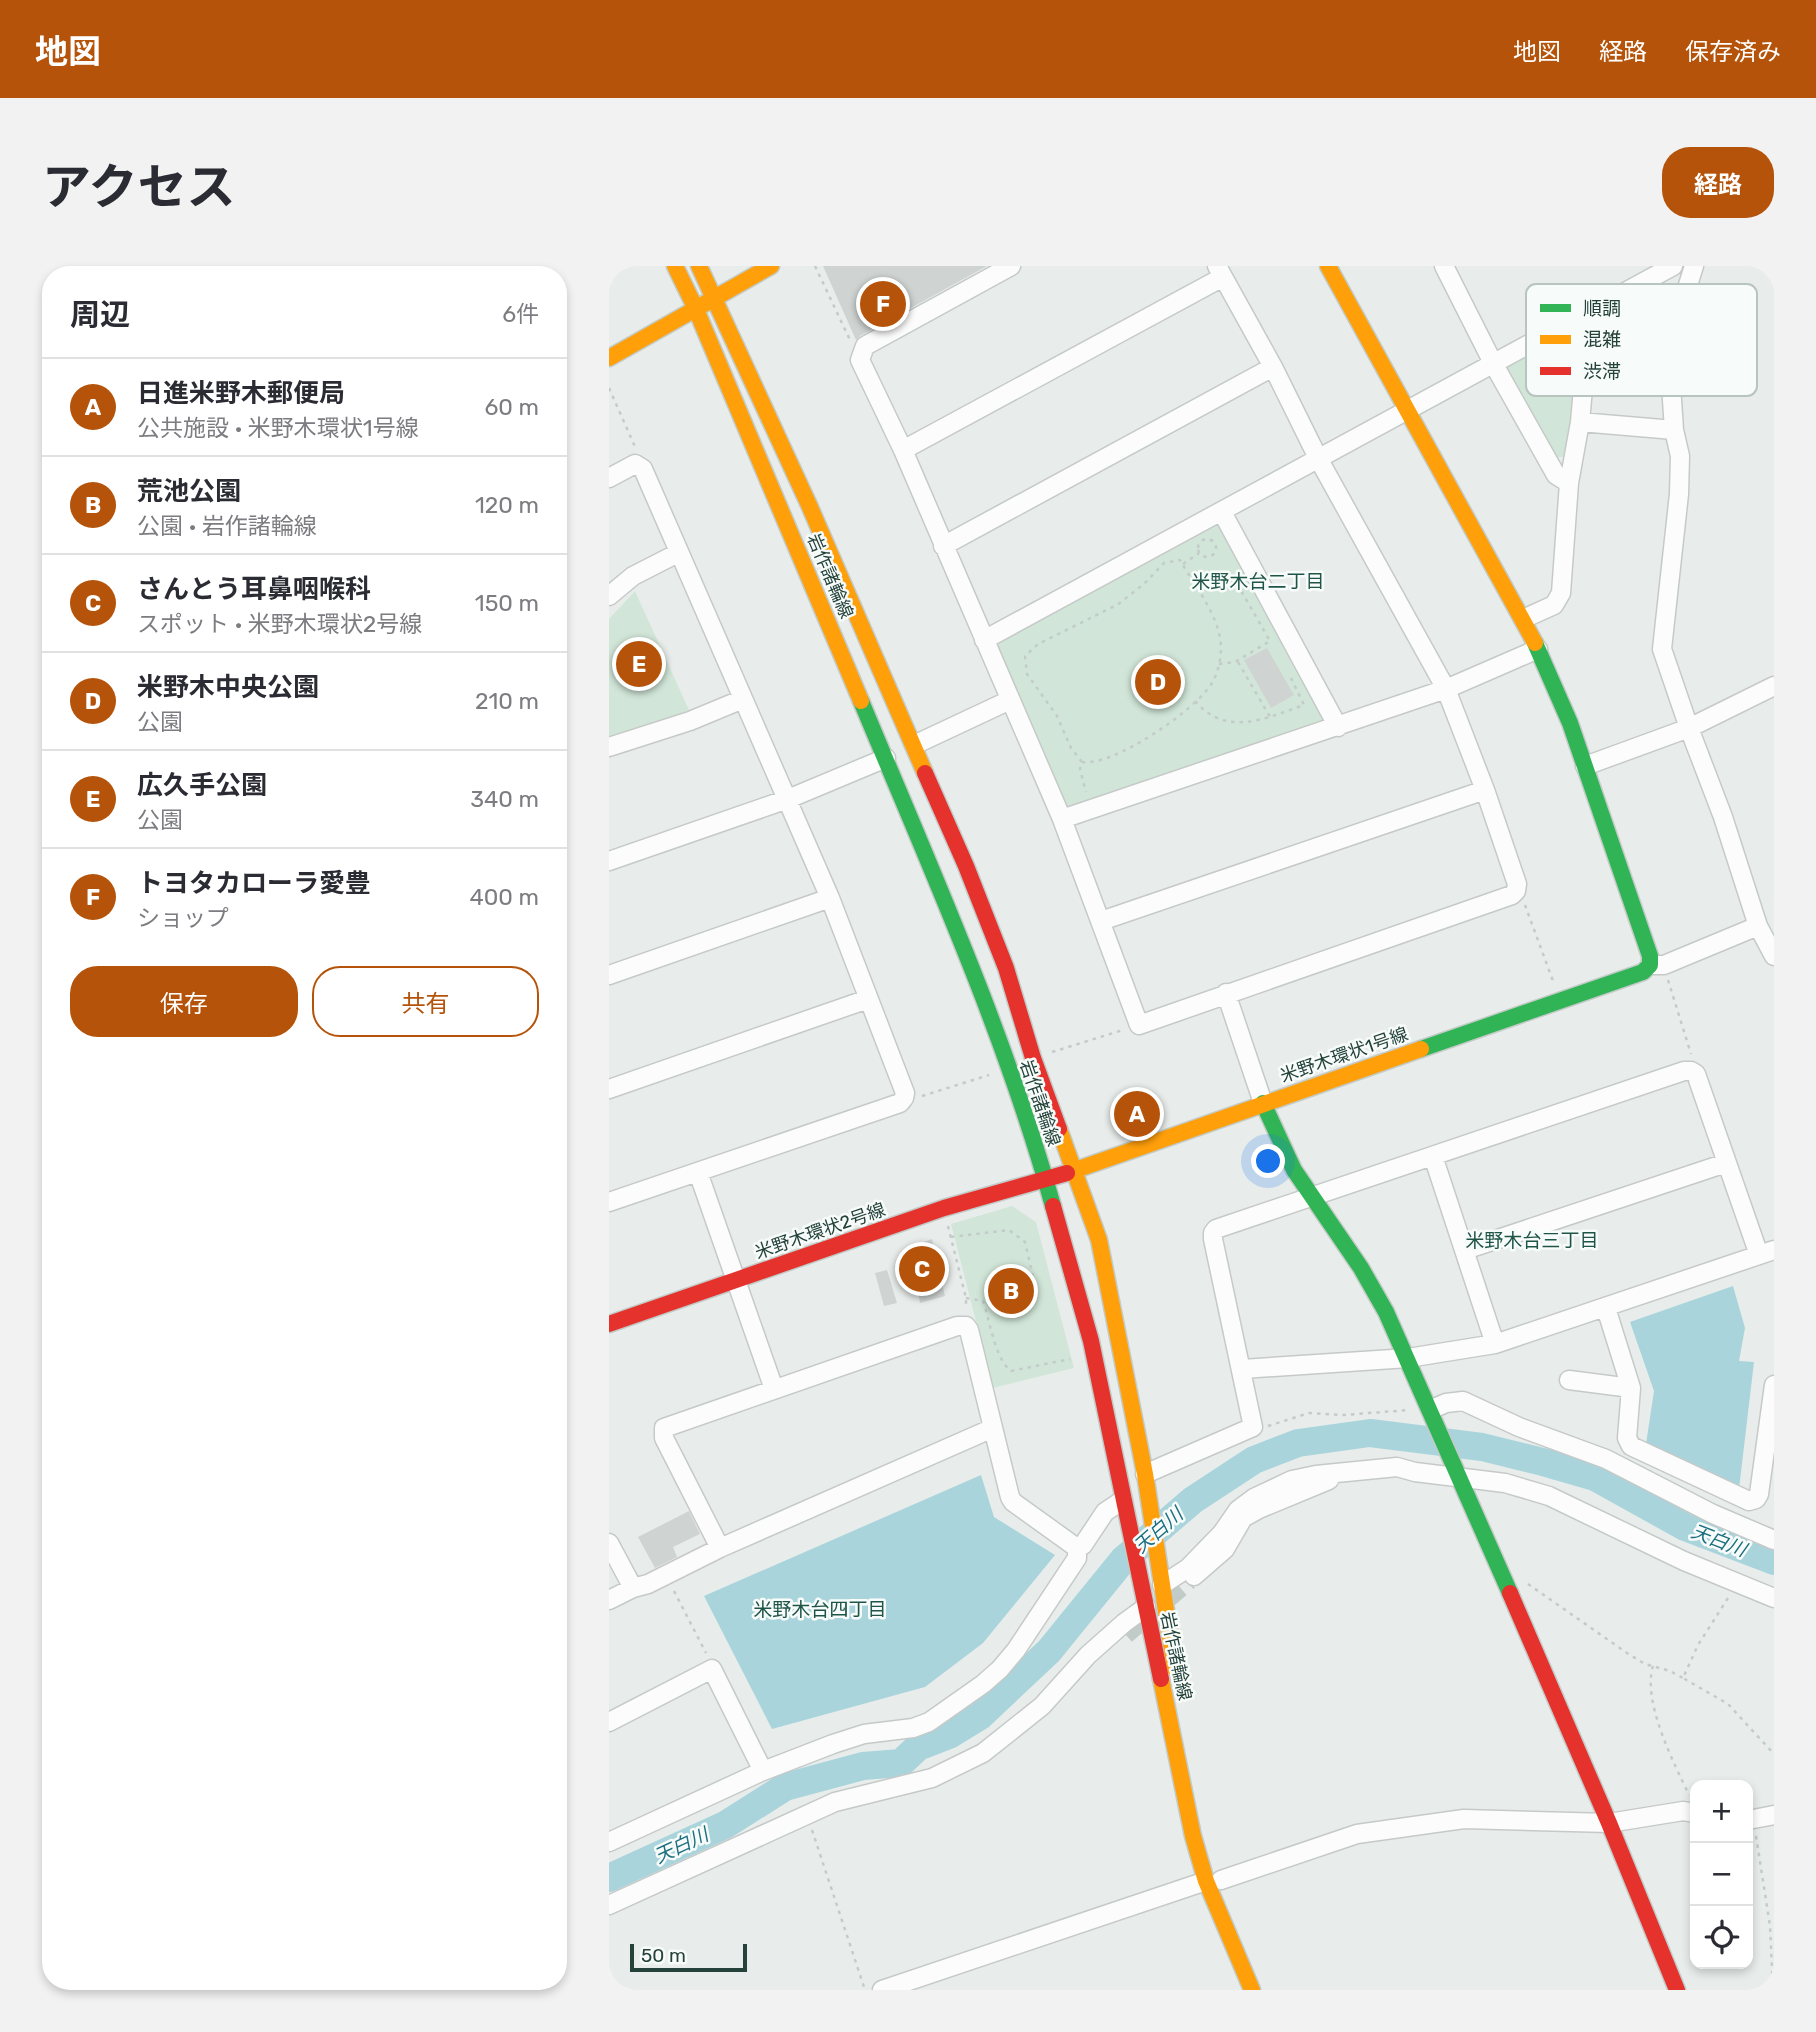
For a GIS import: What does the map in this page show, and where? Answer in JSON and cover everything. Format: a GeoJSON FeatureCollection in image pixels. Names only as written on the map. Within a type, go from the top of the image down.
{"type":"FeatureCollection","features":[{"type":"Feature","properties":{"kind":"main road","name":"岩作諸輪線"},"geometry":{"type":"LineString","coordinates":[[675,266],[695,307],[949,911],[1009,1069],[1046,1180],[1091,1341],[1193,1836],[1263,1990]]}},
{"type":"Feature","properties":{"kind":"main road","name":"岩作諸輪線"},"geometry":{"type":"LineString","coordinates":[[699,266],[809,505],[914,745],[1006,968],[1033,1058],[1099,1240],[1145,1474],[1184,1724],[1214,1881],[1252,1990]]}},
{"type":"Feature","properties":{"kind":"main road"},"geometry":{"type":"LineString","coordinates":[[609,358],[771,266]]}},
{"type":"Feature","properties":{"kind":"main road"},"geometry":{"type":"LineString","coordinates":[[1328,266],[1538,649],[1565,710],[1654,964]]}},
{"type":"Feature","properties":{"kind":"main road","name":"米野木環状1号線"},"geometry":{"type":"LineString","coordinates":[[1046,1180],[1643,972],[1654,964]]}},
{"type":"Feature","properties":{"kind":"main road"},"geometry":{"type":"LineString","coordinates":[[1263,1103],[1273,1132],[1308,1197],[1361,1268],[1408,1358],[1504,1577],[1677,1990]]}},
{"type":"Feature","properties":{"kind":"main road","name":"米野木環状2号線"},"geometry":{"type":"LineString","coordinates":[[609,1324],[944,1208],[1046,1180]]}},
{"type":"Feature","properties":{"kind":"street"},"geometry":{"type":"LineString","coordinates":[[903,450],[1220,271],[1273,367],[1318,458],[1446,689],[1485,790],[1517,884],[1517,891],[1512,895],[1139,1024],[1062,819],[903,450],[860,360],[865,346],[1011,266]]}},
{"type":"Feature","properties":{"kind":"street"},"geometry":{"type":"LineString","coordinates":[[1640,284],[1673,266]]}},
{"type":"Feature","properties":{"kind":"street"},"geometry":{"type":"LineString","coordinates":[[1688,284],[1693,266]]}},
{"type":"Feature","properties":{"kind":"street"},"geometry":{"type":"LineString","coordinates":[[1449,268],[1493,363],[1556,475],[1569,483]]}},
{"type":"Feature","properties":{"kind":"street"},"geometry":{"type":"LineString","coordinates":[[984,640],[1526,345]]}},
{"type":"Feature","properties":{"kind":"street"},"geometry":{"type":"LineString","coordinates":[[943,546],[1273,367]]}},
{"type":"Feature","properties":{"kind":"street"},"geometry":{"type":"LineString","coordinates":[[1523,619],[1555,604],[1560,598],[1569,483],[1582,396]]}},
{"type":"Feature","properties":{"kind":"street"},"geometry":{"type":"LineString","coordinates":[[1672,396],[1674,430],[1680,456],[1679,494],[1662,649],[1723,817],[1758,926],[1774,956]]}},
{"type":"Feature","properties":{"kind":"street"},"geometry":{"type":"LineString","coordinates":[[1580,422],[1674,430]]}},
{"type":"Feature","properties":{"kind":"street"},"geometry":{"type":"LineString","coordinates":[[609,478],[635,464],[643,470],[830,898],[905,1093],[900,1103],[609,1202]]}},
{"type":"Feature","properties":{"kind":"street"},"geometry":{"type":"LineString","coordinates":[[1222,512],[1338,727]]}},
{"type":"Feature","properties":{"kind":"street"},"geometry":{"type":"LineString","coordinates":[[609,596],[633,576],[678,553]]}},
{"type":"Feature","properties":{"kind":"street"},"geometry":{"type":"LineString","coordinates":[[1062,819],[1446,689],[1538,649]]}},
{"type":"Feature","properties":{"kind":"street"},"geometry":{"type":"LineString","coordinates":[[1585,766],[1689,728],[1774,686]]}},
{"type":"Feature","properties":{"kind":"street"},"geometry":{"type":"LineString","coordinates":[[609,747],[690,721],[743,699]]}},
{"type":"Feature","properties":{"kind":"street"},"geometry":{"type":"LineString","coordinates":[[914,745],[1010,700]]}},
{"type":"Feature","properties":{"kind":"street"},"geometry":{"type":"LineString","coordinates":[[609,861],[788,799],[885,758]]}},
{"type":"Feature","properties":{"kind":"street"},"geometry":{"type":"LineString","coordinates":[[1101,921],[1485,790]]}},
{"type":"Feature","properties":{"kind":"street"},"geometry":{"type":"LineString","coordinates":[[609,975],[830,898]]}},
{"type":"Feature","properties":{"kind":"street"},"geometry":{"type":"LineString","coordinates":[[1654,964],[1758,926]]}},
{"type":"Feature","properties":{"kind":"street"},"geometry":{"type":"LineString","coordinates":[[1226,993],[1263,1103]]}},
{"type":"Feature","properties":{"kind":"street"},"geometry":{"type":"LineString","coordinates":[[609,1089],[869,999]]}},
{"type":"Feature","properties":{"kind":"street"},"geometry":{"type":"LineString","coordinates":[[1145,1474],[1253,1427],[1213,1233],[1216,1229],[1684,1070],[1696,1074],[1726,1163],[1766,1252],[1495,1344],[1408,1358],[1242,1369]]}},
{"type":"Feature","properties":{"kind":"street"},"geometry":{"type":"LineString","coordinates":[[1433,1156],[1495,1344]]}},
{"type":"Feature","properties":{"kind":"street"},"geometry":{"type":"LineString","coordinates":[[1465,1250],[1726,1163]]}},
{"type":"Feature","properties":{"kind":"street"},"geometry":{"type":"LineString","coordinates":[[698,1172],[773,1389]]}},
{"type":"Feature","properties":{"kind":"street"},"geometry":{"type":"LineString","coordinates":[[1605,1308],[1631,1388],[1627,1438],[1631,1446],[1749,1501],[1756,1499],[1759,1494],[1770,1453],[1774,1385]]}},
{"type":"Feature","properties":{"kind":"street"},"geometry":{"type":"LineString","coordinates":[[720,1548],[664,1438],[664,1428],[957,1326],[966,1326],[1010,1497],[1013,1502],[1077,1548]]}},
{"type":"Feature","properties":{"kind":"street"},"geometry":{"type":"LineString","coordinates":[[1569,1380],[1631,1388]]}},
{"type":"Feature","properties":{"kind":"street"},"geometry":{"type":"LineString","coordinates":[[1433,1413],[1446,1403],[1463,1401],[1519,1427],[1606,1459],[1713,1514],[1774,1540]]}},
{"type":"Feature","properties":{"kind":"street"},"geometry":{"type":"LineString","coordinates":[[609,1600],[993,1427]]}},
{"type":"Feature","properties":{"kind":"street"},"geometry":{"type":"LineString","coordinates":[[1162,1581],[1188,1568],[1221,1533],[1238,1510],[1254,1498],[1292,1480],[1397,1467],[1505,1483],[1549,1496],[1684,1561],[1774,1598]]}},
{"type":"Feature","properties":{"kind":"street"},"geometry":{"type":"LineString","coordinates":[[1189,1581],[1226,1549],[1243,1518],[1346,1474]]}},
{"type":"Feature","properties":{"kind":"street"},"geometry":{"type":"LineString","coordinates":[[1077,1548],[1083,1545],[1105,1512],[1123,1500]]}},
{"type":"Feature","properties":{"kind":"street"},"geometry":{"type":"LineString","coordinates":[[609,1543],[633,1588]]}},
{"type":"Feature","properties":{"kind":"street"},"geometry":{"type":"LineString","coordinates":[[609,1842],[763,1771],[864,1734],[913,1727],[939,1716],[983,1684],[1016,1650],[1077,1558],[1077,1548]]}},
{"type":"Feature","properties":{"kind":"street"},"geometry":{"type":"LineString","coordinates":[[609,1905],[835,1802],[932,1777],[983,1753],[1042,1706],[1089,1655],[1146,1607]]}},
{"type":"Feature","properties":{"kind":"street"},"geometry":{"type":"LineString","coordinates":[[1042,1706],[1057,1700],[1068,1691],[1081,1675],[1126,1635]]}},
{"type":"Feature","properties":{"kind":"street"},"geometry":{"type":"LineString","coordinates":[[609,1722],[712,1669],[763,1771]]}},
{"type":"Feature","properties":{"kind":"street"},"geometry":{"type":"LineString","coordinates":[[882,1990],[1357,1834],[1464,1819],[1608,1823],[1690,1808]]}},
{"type":"Feature","properties":{"kind":"street"},"geometry":{"type":"LineString","coordinates":[[1753,1826],[1774,1815]]}},
{"type":"Feature","properties":{"kind":"path"},"geometry":{"type":"LineString","coordinates":[[815,266],[852,346],[861,353]]}},
{"type":"Feature","properties":{"kind":"path"},"geometry":{"type":"LineString","coordinates":[[609,388],[643,470]]}},
{"type":"Feature","properties":{"kind":"path"},"geometry":{"type":"LineString","coordinates":[[1211,539],[1214,542],[1216,550],[1211,556],[1203,556],[1199,552],[1198,546],[1202,540],[1211,539]]}},
{"type":"Feature","properties":{"kind":"path"},"geometry":{"type":"LineString","coordinates":[[1183,564],[1199,552]]}},
{"type":"Feature","properties":{"kind":"path"},"geometry":{"type":"LineString","coordinates":[[1180,560],[1216,622],[1221,645],[1219,664],[1213,681],[1175,719],[1142,741],[1098,762],[1082,762],[1071,748],[1058,716],[1027,674],[1025,656],[1038,644],[1117,605],[1164,564],[1180,560]]}},
{"type":"Feature","properties":{"kind":"path"},"geometry":{"type":"LineString","coordinates":[[1219,664],[1238,661],[1270,641],[1232,575]]}},
{"type":"Feature","properties":{"kind":"path"},"geometry":{"type":"LineString","coordinates":[[1238,661],[1270,717]]}},
{"type":"Feature","properties":{"kind":"path"},"geometry":{"type":"LineString","coordinates":[[1195,701],[1210,714],[1229,722],[1254,722],[1270,717],[1304,705],[1288,671]]}},
{"type":"Feature","properties":{"kind":"path"},"geometry":{"type":"LineString","coordinates":[[1082,762],[1080,769],[1091,809]]}},
{"type":"Feature","properties":{"kind":"path"},"geometry":{"type":"LineString","coordinates":[[1517,884],[1560,1001]]}},
{"type":"Feature","properties":{"kind":"path"},"geometry":{"type":"LineString","coordinates":[[1654,964],[1685,1033],[1696,1074]]}},
{"type":"Feature","properties":{"kind":"path"},"geometry":{"type":"LineString","coordinates":[[1033,1058],[1139,1024]]}},
{"type":"Feature","properties":{"kind":"path"},"geometry":{"type":"LineString","coordinates":[[900,1103],[1009,1069]]}},
{"type":"Feature","properties":{"kind":"path"},"geometry":{"type":"LineString","coordinates":[[944,1208],[966,1298],[966,1326]]}},
{"type":"Feature","properties":{"kind":"path"},"geometry":{"type":"LineString","coordinates":[[951,1237],[1009,1230],[1025,1242],[1035,1285],[983,1301],[966,1298]]}},
{"type":"Feature","properties":{"kind":"path"},"geometry":{"type":"LineString","coordinates":[[983,1301],[995,1337],[997,1354],[1011,1371],[1070,1359]]}},
{"type":"Feature","properties":{"kind":"path"},"geometry":{"type":"LineString","coordinates":[[1248,1429],[1254,1431],[1308,1413],[1433,1413]]}},
{"type":"Feature","properties":{"kind":"path"},"geometry":{"type":"LineString","coordinates":[[665,1574],[712,1669]]}},
{"type":"Feature","properties":{"kind":"path"},"geometry":{"type":"LineString","coordinates":[[1504,1577],[1510,1575],[1520,1578],[1627,1654],[1683,1678],[1728,1704],[1774,1754]]}},
{"type":"Feature","properties":{"kind":"path"},"geometry":{"type":"LineString","coordinates":[[1683,1678],[1698,1644],[1737,1583]]}},
{"type":"Feature","properties":{"kind":"path"},"geometry":{"type":"LineString","coordinates":[[1653,1666],[1651,1672],[1654,1709],[1665,1743],[1690,1798]]}},
{"type":"Feature","properties":{"kind":"path"},"geometry":{"type":"LineString","coordinates":[[807,1814],[865,1990]]}},
{"type":"Feature","properties":{"kind":"path"},"geometry":{"type":"LineString","coordinates":[[1753,1832],[1770,1926],[1773,1990]]}},
{"type":"Feature","properties":{"kind":"green space"},"geometry":{"type":"Polygon","coordinates":[[[1526,353],[1526,396],[1573,396],[1566,457],[1554,457],[1508,371],[1508,362],[1526,353]]]}},
{"type":"Feature","properties":{"kind":"green space"},"geometry":{"type":"Polygon","coordinates":[[[1213,524],[1222,526],[1326,716],[1324,724],[1072,810],[1064,806],[994,648],[998,641],[1213,524]]]}},
{"type":"Feature","properties":{"kind":"green space"},"geometry":{"type":"Polygon","coordinates":[[[635,591],[689,710],[609,741],[609,619],[635,591]]]}},
{"type":"Feature","properties":{"kind":"green space"},"geometry":{"type":"Polygon","coordinates":[[[1012,1206],[1036,1222],[1074,1368],[993,1388],[951,1224],[1012,1206]]]}},
{"type":"Feature","properties":{"kind":"water"},"geometry":{"type":"Polygon","coordinates":[[[1733,1286],[1745,1328],[1739,1361],[1754,1362],[1739,1489],[1646,1444],[1654,1391],[1630,1322],[1733,1286]]]}},
{"type":"Feature","properties":{"kind":"water"},"geometry":{"type":"Polygon","coordinates":[[[981,1475],[994,1517],[1055,1555],[983,1643],[925,1687],[772,1729],[704,1596],[981,1475]]]}},
{"type":"Feature","properties":{"kind":"building"},"geometry":{"type":"Polygon","coordinates":[[[823,266],[987,266],[856,340],[823,266]]]}},
{"type":"Feature","properties":{"kind":"building"},"geometry":{"type":"Polygon","coordinates":[[[1267,648],[1294,695],[1271,708],[1244,660],[1267,648]]]}},
{"type":"Feature","properties":{"kind":"building"},"geometry":{"type":"Polygon","coordinates":[[[932,1239],[945,1296],[920,1303],[911,1247],[932,1239]]]}},
{"type":"Feature","properties":{"kind":"building"},"geometry":{"type":"Polygon","coordinates":[[[887,1270],[897,1303],[884,1306],[875,1273],[887,1270]]]}},
{"type":"Feature","properties":{"kind":"building"},"geometry":{"type":"Polygon","coordinates":[[[689,1511],[700,1534],[673,1547],[677,1557],[655,1568],[638,1537],[689,1511]]]}},
{"type":"Feature","properties":{"kind":"waterway","name":"天白川"},"geometry":{"type":"LineString","coordinates":[[609,1878],[725,1825],[785,1787],[863,1766],[901,1763],[918,1747],[949,1735],[980,1716],[1049,1651],[1123,1560],[1193,1500],[1254,1460],[1298,1443],[1370,1433],[1482,1447],[1543,1462],[1595,1477],[1685,1527],[1774,1561]]}},
{"type":"Feature","properties":{"kind":"tunnel"},"geometry":{"type":"LineString","coordinates":[[1126,1635],[1189,1581]]}},
{"type":"Feature","properties":{"kind":"traffic: fast"},"geometry":{"type":"LineString","coordinates":[[1421,1049],[1643,972],[1650,965],[1650,956],[1570,723],[1535,643]]}},
{"type":"Feature","properties":{"kind":"traffic: fast"},"geometry":{"type":"LineString","coordinates":[[861,701],[989,1014],[1034,1141],[1053,1206]]}},
{"type":"Feature","properties":{"kind":"traffic: fast"},"geometry":{"type":"LineString","coordinates":[[1263,1103],[1294,1170],[1361,1268],[1386,1312],[1510,1593]]}},
{"type":"Feature","properties":{"kind":"traffic: slow"},"geometry":{"type":"LineString","coordinates":[[675,266],[695,307],[861,701]]}},
{"type":"Feature","properties":{"kind":"traffic: slow"},"geometry":{"type":"LineString","coordinates":[[699,266],[809,505],[925,773]]}},
{"type":"Feature","properties":{"kind":"traffic: slow"},"geometry":{"type":"LineString","coordinates":[[609,358],[771,266]]}},
{"type":"Feature","properties":{"kind":"traffic: slow"},"geometry":{"type":"LineString","coordinates":[[1328,266],[1535,643]]}},
{"type":"Feature","properties":{"kind":"traffic: slow"},"geometry":{"type":"LineString","coordinates":[[1067,1173],[1421,1049]]}},
{"type":"Feature","properties":{"kind":"traffic: slow"},"geometry":{"type":"LineString","coordinates":[[1059,1129],[1099,1240],[1145,1474],[1175,1669]]}},
{"type":"Feature","properties":{"kind":"traffic: slow"},"geometry":{"type":"LineString","coordinates":[[1161,1679],[1193,1836],[1206,1881],[1252,1990]]}},
{"type":"Feature","properties":{"kind":"traffic: jam"},"geometry":{"type":"LineString","coordinates":[[925,773],[966,866],[1006,968],[1033,1058],[1059,1129]]}},
{"type":"Feature","properties":{"kind":"traffic: jam"},"geometry":{"type":"LineString","coordinates":[[609,1324],[944,1208],[1067,1173]]}},
{"type":"Feature","properties":{"kind":"traffic: jam"},"geometry":{"type":"LineString","coordinates":[[1053,1206],[1091,1341],[1161,1679]]}},
{"type":"Feature","properties":{"kind":"traffic: jam"},"geometry":{"type":"LineString","coordinates":[[1510,1593],[1677,1990]]}},
{"type":"Feature","properties":{"kind":"place","name":"トヨタカローラ愛豊"},"geometry":{"type":"Point","coordinates":[883,304]}},
{"type":"Feature","properties":{"kind":"place","name":"広久手公園"},"geometry":{"type":"Point","coordinates":[639,664]}},
{"type":"Feature","properties":{"kind":"place","name":"米野木中央公園"},"geometry":{"type":"Point","coordinates":[1158,682]}},
{"type":"Feature","properties":{"kind":"place","name":"日進米野木郵便局"},"geometry":{"type":"Point","coordinates":[1137,1114]}},
{"type":"Feature","properties":{"kind":"place","name":"さんとう耳鼻咽喉科"},"geometry":{"type":"Point","coordinates":[922,1269]}},
{"type":"Feature","properties":{"kind":"place","name":"荒池公園"},"geometry":{"type":"Point","coordinates":[1011,1291]}},
{"type":"Feature","properties":{"kind":"district","name":"米野木台二丁目"},"geometry":{"type":"Point","coordinates":[1258,581]}},
{"type":"Feature","properties":{"kind":"district","name":"米野木台三丁目"},"geometry":{"type":"Point","coordinates":[1532,1240]}},
{"type":"Feature","properties":{"kind":"district","name":"米野木台四丁目"},"geometry":{"type":"Point","coordinates":[820,1609]}}]}
